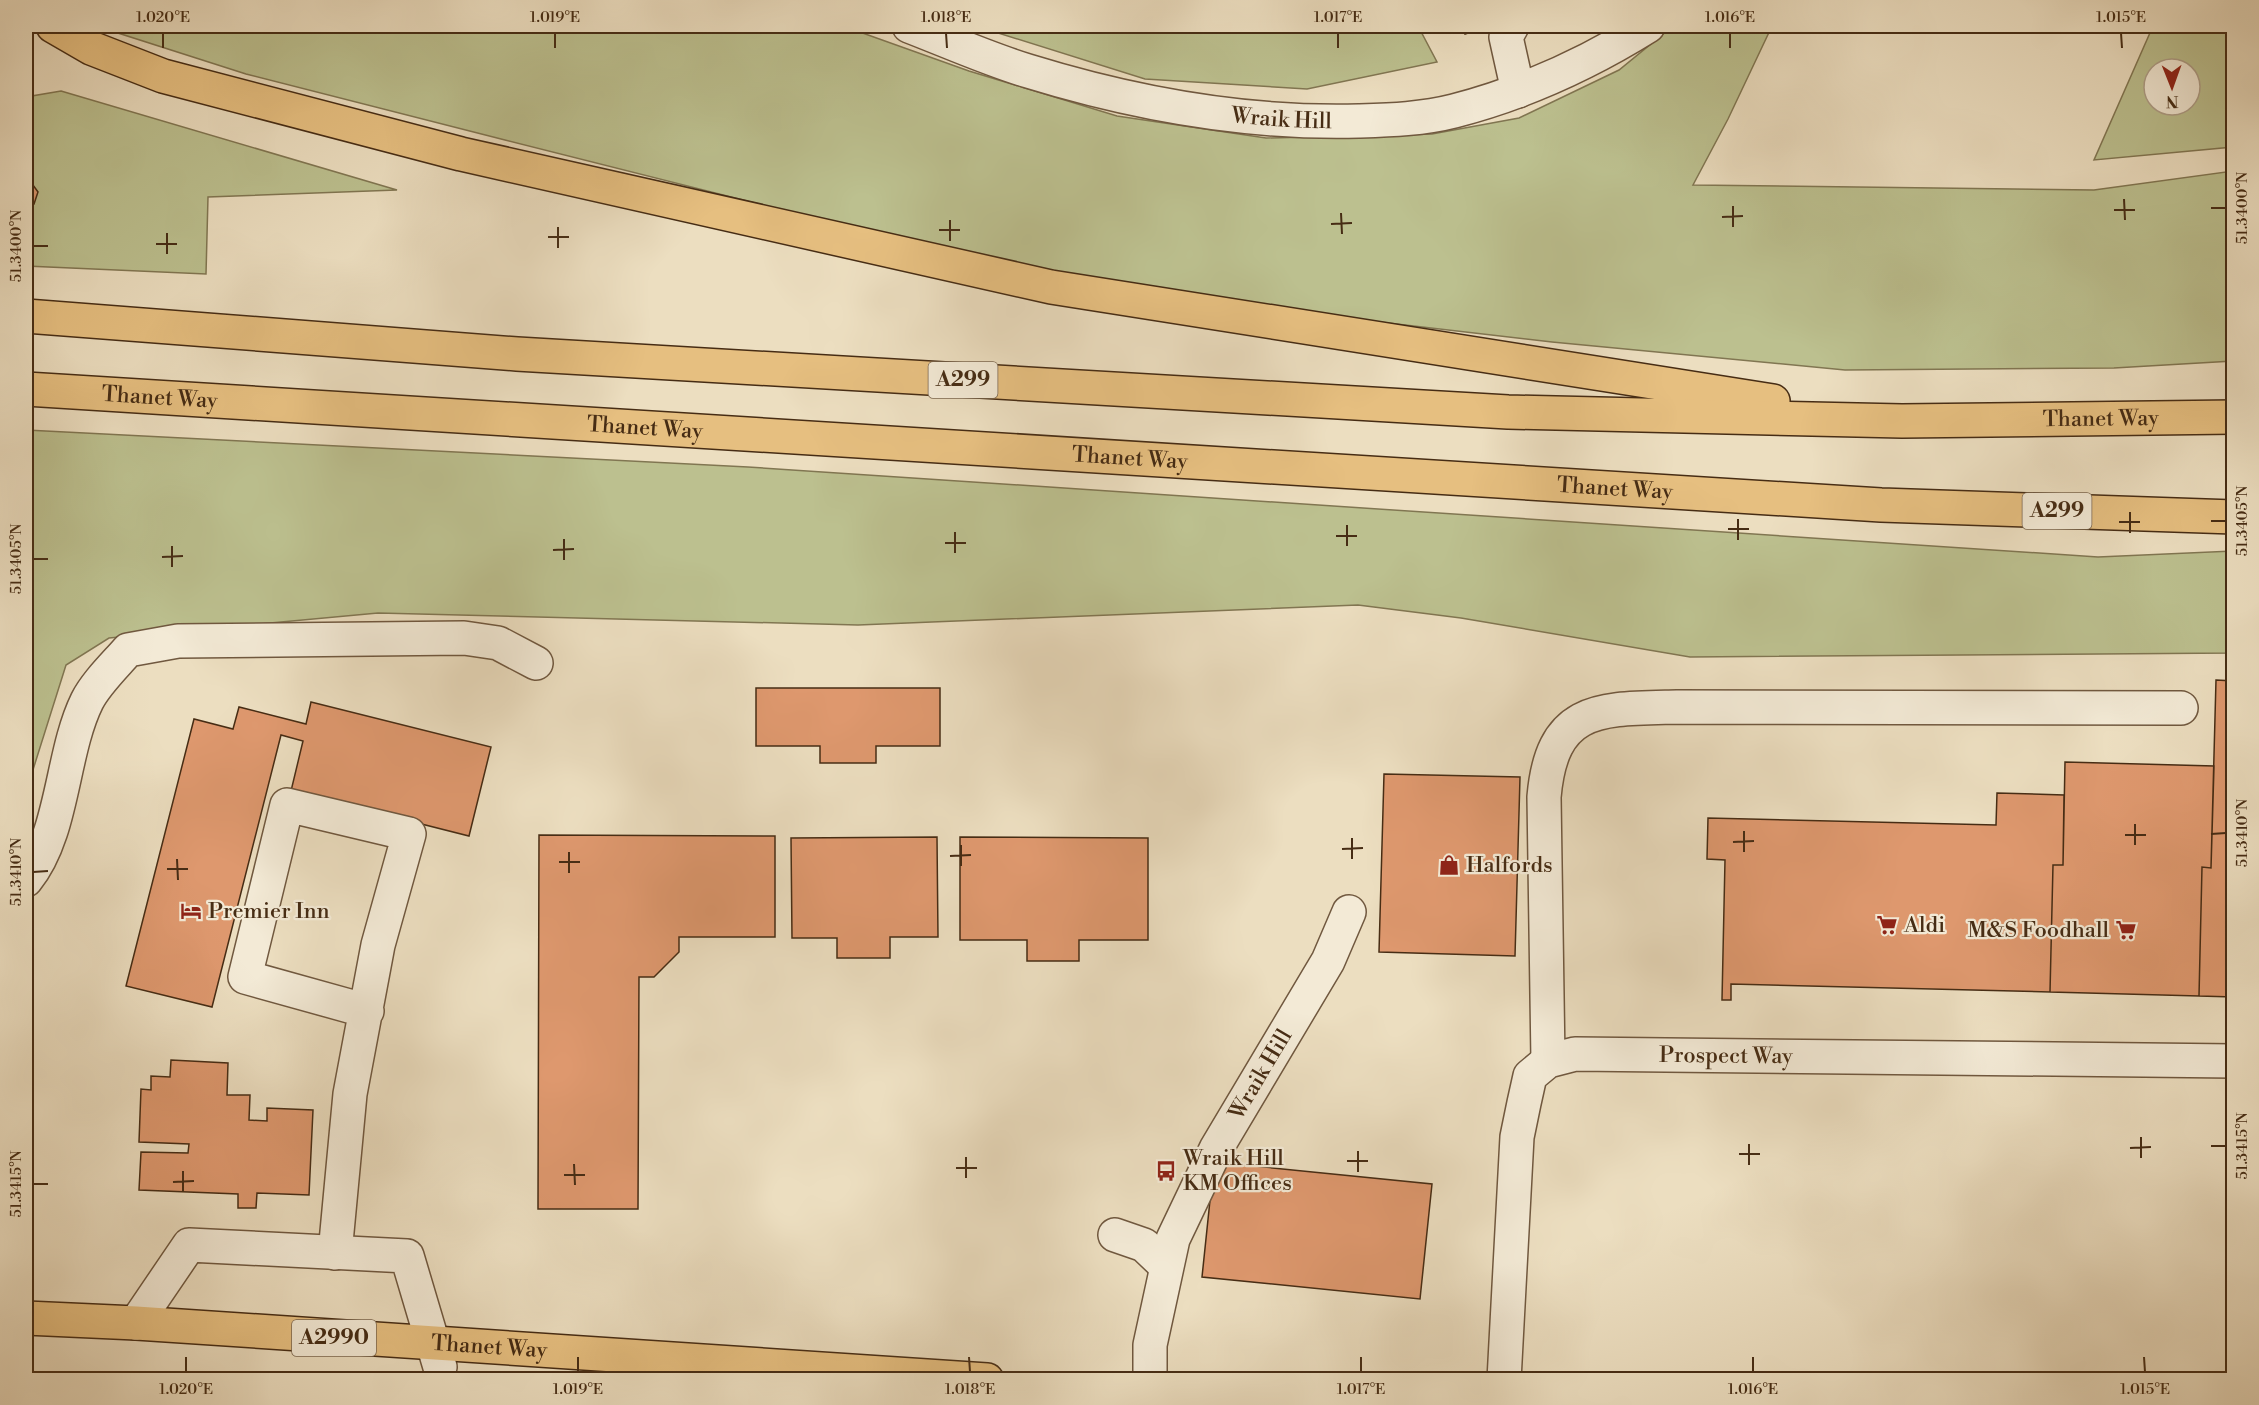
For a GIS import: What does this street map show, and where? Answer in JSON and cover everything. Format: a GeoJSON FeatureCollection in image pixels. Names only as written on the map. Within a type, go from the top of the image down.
{"type":"FeatureCollection","features":[{"type":"Feature","properties":{"kind":"main road"},"geometry":{"type":"LineString","coordinates":[[52,26],[91,48],[163,76],[461,154],[1051,287],[1902,421]]}},
{"type":"Feature","properties":{"kind":"main road","name":"Thanet Way"},"geometry":{"type":"LineString","coordinates":[[26,316],[517,354],[1508,412],[1902,421],[2234,417]]}},
{"type":"Feature","properties":{"kind":"main road","name":"Thanet Way"},"geometry":{"type":"LineString","coordinates":[[26,389],[1857,503],[2234,517]]}},
{"type":"Feature","properties":{"kind":"main road","name":"Thanet Way"},"geometry":{"type":"LineString","coordinates":[[26,1318],[136,1323],[436,1356],[987,1380]]}},
{"type":"Feature","properties":{"kind":"street","name":"Wraik Hill"},"geometry":{"type":"LineString","coordinates":[[909,26],[1027,71],[1140,100],[1234,116],[1316,122],[1392,120],[1451,111],[1518,92],[1574,67],[1648,26]]}},
{"type":"Feature","properties":{"kind":"street"},"geometry":{"type":"LineString","coordinates":[[1512,26],[1506,37],[1518,92]]}},
{"type":"Feature","properties":{"kind":"street"},"geometry":{"type":"LineString","coordinates":[[26,880],[34,870],[56,815],[75,735],[88,699],[128,650],[178,641],[464,638],[498,643],[536,663]]}},
{"type":"Feature","properties":{"kind":"street"},"geometry":{"type":"LineString","coordinates":[[1504,1380],[1517,1137],[1530,1076],[1548,1061],[1544,797],[1547,766],[1557,741],[1571,726],[1590,715],[1629,708],[1677,706],[2181,708]]}},
{"type":"Feature","properties":{"kind":"street"},"geometry":{"type":"LineString","coordinates":[[335,1253],[350,1094],[367,1011],[378,945],[409,834],[287,805],[244,977],[367,1011]]}},
{"type":"Feature","properties":{"kind":"street","name":"Wraik Hill"},"geometry":{"type":"LineString","coordinates":[[1150,1380],[1150,1345],[1173,1239],[1216,1149],[1328,961],[1349,912]]}},
{"type":"Feature","properties":{"kind":"street","name":"Prospect Way"},"geometry":{"type":"LineString","coordinates":[[1548,1061],[1575,1054],[2234,1061]]}},
{"type":"Feature","properties":{"kind":"street"},"geometry":{"type":"LineString","coordinates":[[1115,1235],[1144,1245],[1166,1266]]}},
{"type":"Feature","properties":{"kind":"street"},"geometry":{"type":"LineString","coordinates":[[136,1323],[189,1245],[407,1256],[436,1356]]}},
{"type":"Feature","properties":{"kind":"green space"},"geometry":{"type":"Polygon","coordinates":[[[110,26],[843,26],[969,71],[1117,116],[1266,138],[1432,134],[1519,118],[1619,70],[1673,26],[1772,26],[1728,119],[1693,185],[2094,190],[2233,171],[2233,361],[2114,368],[1845,370],[1552,342],[1362,320],[1105,283],[854,228],[246,74],[118,33],[110,26]]]}},
{"type":"Feature","properties":{"kind":"green space"},"geometry":{"type":"Polygon","coordinates":[[[976,26],[1418,26],[1437,62],[1307,89],[1145,79],[976,26]]]}},
{"type":"Feature","properties":{"kind":"green space"},"geometry":{"type":"Polygon","coordinates":[[[2153,26],[2233,26],[2233,147],[2094,160],[2153,26]]]}},
{"type":"Feature","properties":{"kind":"green space"},"geometry":{"type":"Polygon","coordinates":[[[61,91],[397,190],[208,197],[206,274],[26,266],[26,97],[61,91]]]}},
{"type":"Feature","properties":{"kind":"green space"},"geometry":{"type":"Polygon","coordinates":[[[26,430],[748,467],[2098,557],[2233,551],[2233,653],[1690,657],[1461,618],[1358,605],[858,625],[378,613],[109,638],[66,665],[26,792],[26,430]]]}},
{"type":"Feature","properties":{"kind":"building"},"geometry":{"type":"Polygon","coordinates":[[[1462,26],[1490,26],[1465,34],[1462,26]]]}},
{"type":"Feature","properties":{"kind":"building"},"geometry":{"type":"Polygon","coordinates":[[[26,181],[38,192],[34,204],[26,211],[26,181]]]}},
{"type":"Feature","properties":{"kind":"building"},"geometry":{"type":"Polygon","coordinates":[[[2216,680],[2234,681],[2234,997],[2199,996],[2202,867],[2211,868],[2216,680]]]}},
{"type":"Feature","properties":{"kind":"building"},"geometry":{"type":"Polygon","coordinates":[[[756,688],[940,688],[940,746],[876,746],[876,763],[820,763],[820,746],[756,746],[756,688]]]}},
{"type":"Feature","properties":{"kind":"building","name":"Premier Inn"},"geometry":{"type":"Polygon","coordinates":[[[311,702],[491,747],[469,836],[291,791],[303,741],[281,735],[212,1007],[126,986],[194,719],[233,729],[239,707],[306,724],[311,702]]]}},
{"type":"Feature","properties":{"kind":"building","name":"M&S Foodhall"},"geometry":{"type":"Polygon","coordinates":[[[2065,762],[2214,766],[2211,868],[2202,867],[2199,996],[2050,992],[2053,865],[2063,865],[2065,762]]]}},
{"type":"Feature","properties":{"kind":"building","name":"Halfords"},"geometry":{"type":"Polygon","coordinates":[[[1384,774],[1520,777],[1515,956],[1379,952],[1384,774]]]}},
{"type":"Feature","properties":{"kind":"building","name":"Aldi"},"geometry":{"type":"Polygon","coordinates":[[[1997,793],[2064,795],[2063,865],[2053,865],[2050,992],[1731,984],[1731,1000],[1722,1000],[1725,860],[1707,859],[1708,818],[1996,825],[1997,793]]]}},
{"type":"Feature","properties":{"kind":"building"},"geometry":{"type":"Polygon","coordinates":[[[539,835],[775,836],[775,937],[679,937],[679,952],[654,977],[639,977],[638,1209],[538,1209],[539,835]]]}},
{"type":"Feature","properties":{"kind":"building"},"geometry":{"type":"Polygon","coordinates":[[[937,837],[938,937],[890,937],[890,958],[837,958],[837,938],[792,938],[791,838],[937,837]]]}},
{"type":"Feature","properties":{"kind":"building"},"geometry":{"type":"Polygon","coordinates":[[[960,837],[1148,838],[1148,940],[1079,940],[1079,961],[1027,961],[1027,940],[960,940],[960,837]]]}},
{"type":"Feature","properties":{"kind":"building"},"geometry":{"type":"Polygon","coordinates":[[[171,1060],[228,1063],[227,1095],[250,1095],[249,1120],[267,1121],[267,1108],[313,1110],[309,1195],[257,1193],[256,1208],[238,1208],[238,1194],[139,1190],[141,1152],[188,1153],[189,1144],[139,1142],[141,1089],[151,1090],[151,1076],[170,1077],[171,1060]]]}},
{"type":"Feature","properties":{"kind":"building"},"geometry":{"type":"Polygon","coordinates":[[[1214,1162],[1432,1184],[1420,1299],[1202,1277],[1214,1162]]]}},
{"type":"Feature","properties":{"kind":"place","name":"Halfords"},"geometry":{"type":"Point","coordinates":[1449,865]}},
{"type":"Feature","properties":{"kind":"place","name":"Premier Inn"},"geometry":{"type":"Point","coordinates":[191,911]}},
{"type":"Feature","properties":{"kind":"place","name":"Aldi"},"geometry":{"type":"Point","coordinates":[1887,925]}},
{"type":"Feature","properties":{"kind":"place","name":"M&S Foodhall"},"geometry":{"type":"Point","coordinates":[2126,930]}},
{"type":"Feature","properties":{"kind":"place","name":"Wraik Hill KM Offices"},"geometry":{"type":"Point","coordinates":[1166,1171]}}]}
